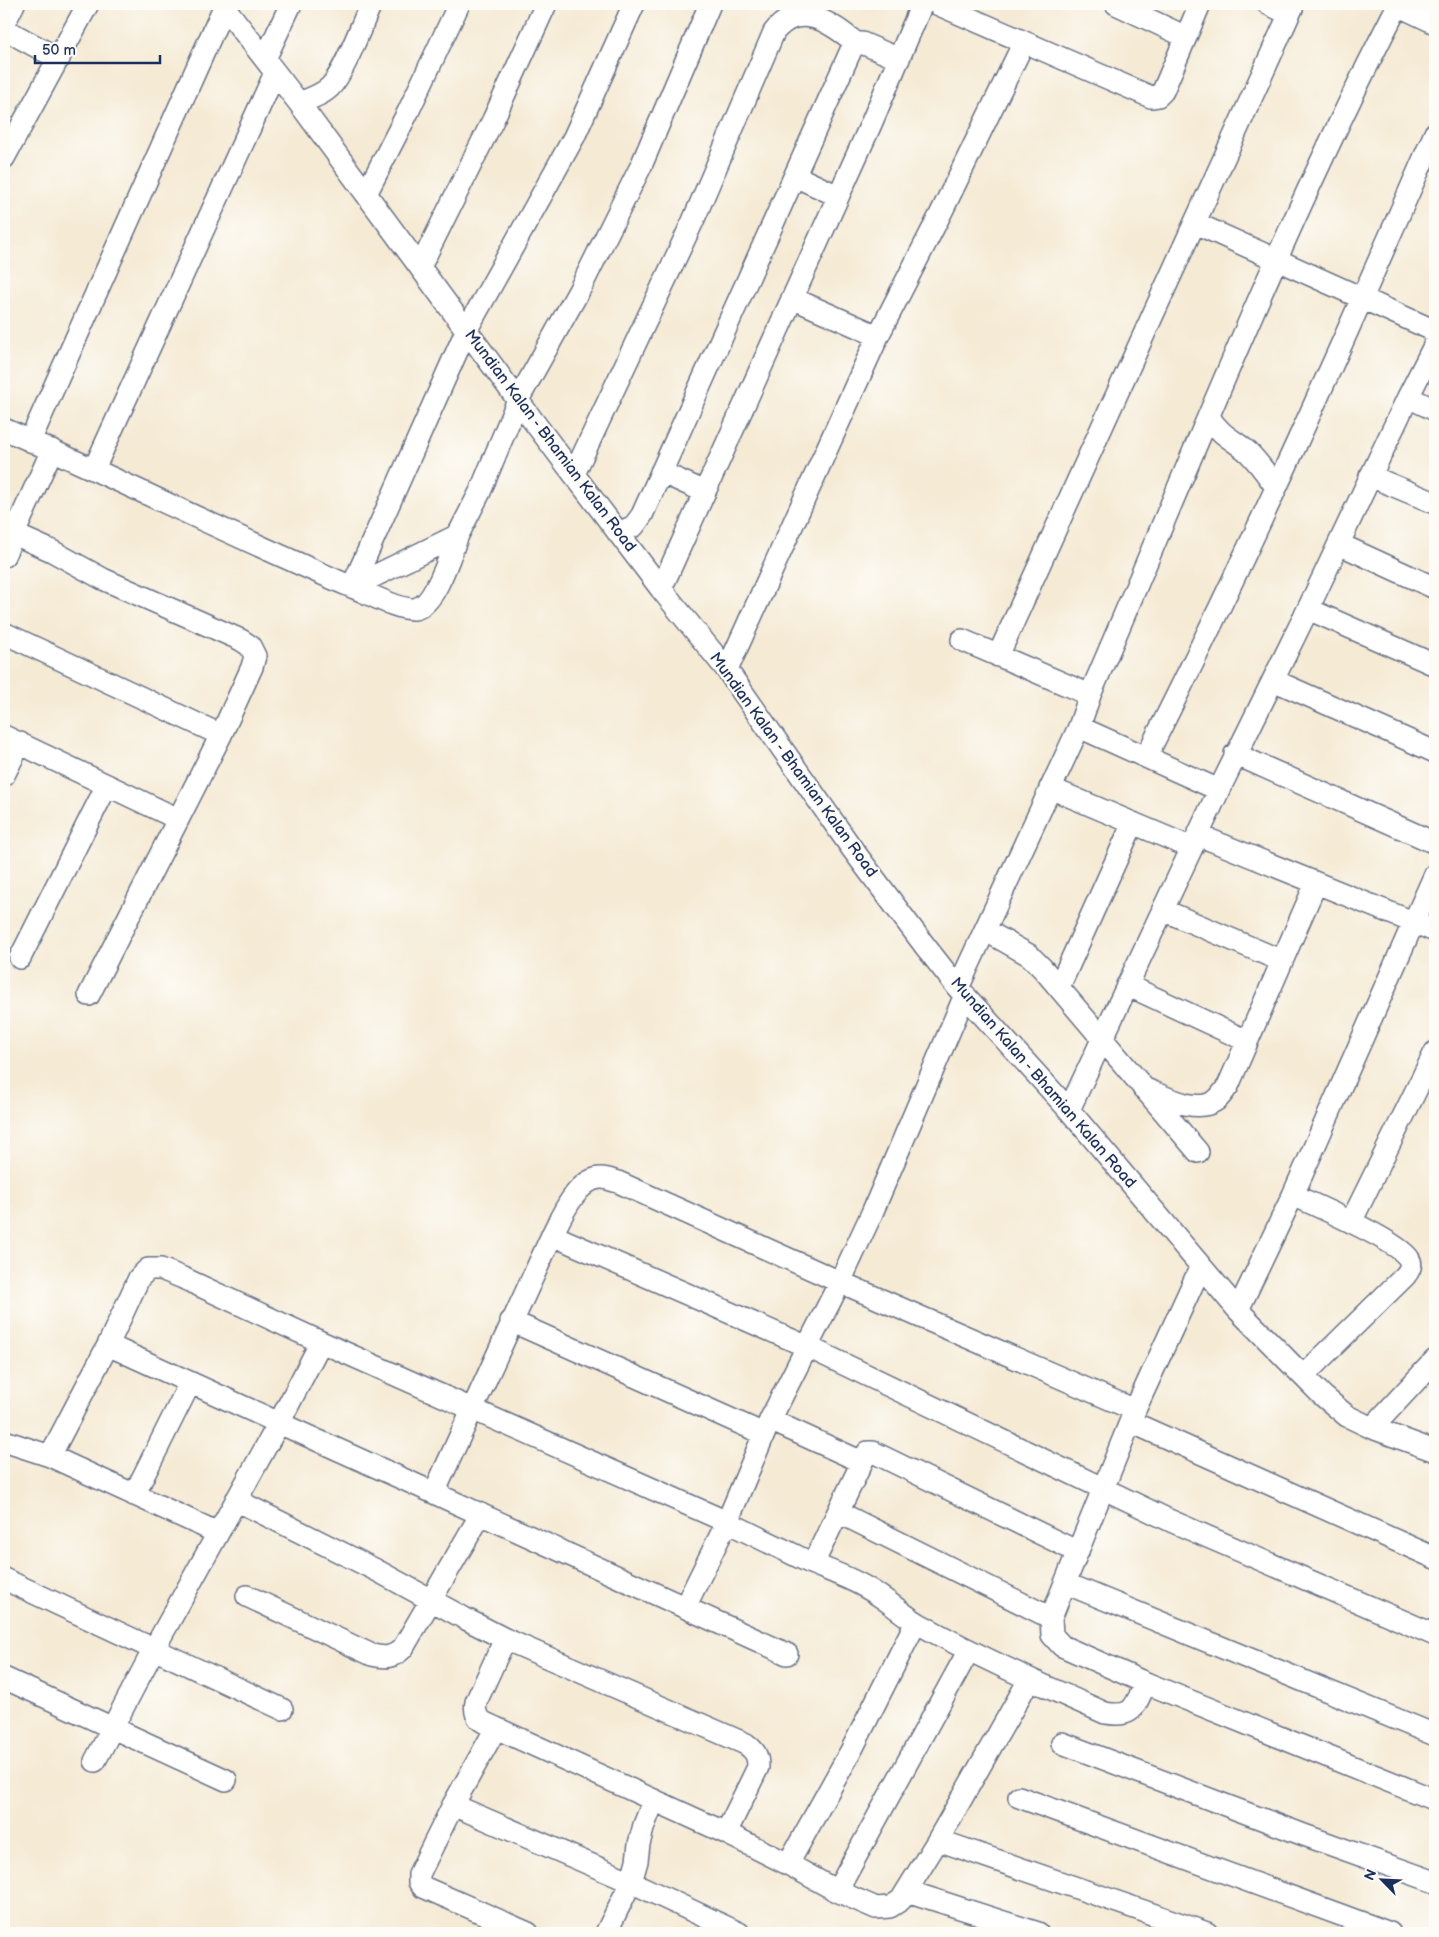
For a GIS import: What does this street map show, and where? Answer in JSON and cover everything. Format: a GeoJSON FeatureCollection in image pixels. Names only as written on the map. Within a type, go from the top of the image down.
{"type":"FeatureCollection","features":[{"type":"Feature","properties":{"kind":"street"},"geometry":{"type":"LineString","coordinates":[[4,24],[14,4]]}},
{"type":"Feature","properties":{"kind":"street"},"geometry":{"type":"LineString","coordinates":[[4,158],[88,4]]}},
{"type":"Feature","properties":{"kind":"street"},"geometry":{"type":"LineString","coordinates":[[94,469],[270,66],[291,4]]}},
{"type":"Feature","properties":{"kind":"street"},"geometry":{"type":"LineString","coordinates":[[299,103],[317,96],[330,88],[340,73],[371,4]]}},
{"type":"Feature","properties":{"kind":"street"},"geometry":{"type":"LineString","coordinates":[[366,194],[408,112],[459,4]]}},
{"type":"Feature","properties":{"kind":"street"},"geometry":{"type":"LineString","coordinates":[[420,267],[493,120],[546,4]]}},
{"type":"Feature","properties":{"kind":"street"},"geometry":{"type":"LineString","coordinates":[[352,587],[466,331],[574,136],[634,4]]}},
{"type":"Feature","properties":{"kind":"street"},"geometry":{"type":"LineString","coordinates":[[4,429],[288,560],[352,587],[401,607],[415,609],[425,604],[434,593],[458,535],[480,492],[518,400],[581,287],[641,166],[710,4]]}},
{"type":"Feature","properties":{"kind":"street"},"geometry":{"type":"LineString","coordinates":[[661,589],[838,196],[922,4]]}},
{"type":"Feature","properties":{"kind":"street"},"geometry":{"type":"LineString","coordinates":[[937,4],[969,10],[1024,42],[1151,97],[1158,96],[1163,91],[1200,4]]}},
{"type":"Feature","properties":{"kind":"street"},"geometry":{"type":"LineString","coordinates":[[1116,4],[1186,38]]}},
{"type":"Feature","properties":{"kind":"street"},"geometry":{"type":"LineString","coordinates":[[998,656],[1292,9],[1268,4]]}},
{"type":"Feature","properties":{"kind":"street"},"geometry":{"type":"LineString","coordinates":[[30,441],[223,5]]}},
{"type":"Feature","properties":{"kind":"street","name":"Mundian Kalan - Bhamian Kalan Road"},"geometry":{"type":"LineString","coordinates":[[223,5],[299,103],[466,331],[661,589],[727,670],[853,850],[962,992],[1069,1110],[1238,1310],[1323,1396],[1348,1416],[1372,1428],[1435,1451]]}},
{"type":"Feature","properties":{"kind":"street"},"geometry":{"type":"LineString","coordinates":[[685,1607],[726,1522],[767,1427],[840,1282],[872,1213],[962,992],[985,930],[1079,727],[1090,695],[1276,258],[1397,5],[1435,23]]}},
{"type":"Feature","properties":{"kind":"street"},"geometry":{"type":"LineString","coordinates":[[574,474],[693,221],[774,32],[782,22],[797,16],[814,17],[828,23],[856,43],[862,43],[899,58]]}},
{"type":"Feature","properties":{"kind":"street"},"geometry":{"type":"LineString","coordinates":[[4,29],[59,59]]}},
{"type":"Feature","properties":{"kind":"street"},"geometry":{"type":"LineString","coordinates":[[727,670],[878,336],[907,276],[942,211],[1024,42]]}},
{"type":"Feature","properties":{"kind":"street"},"geometry":{"type":"LineString","coordinates":[[618,532],[634,526],[642,515],[852,48],[856,43]]}},
{"type":"Feature","properties":{"kind":"street"},"geometry":{"type":"LineString","coordinates":[[1146,757],[1180,691],[1276,487],[1363,298],[1435,133]]}},
{"type":"Feature","properties":{"kind":"street"},"geometry":{"type":"LineString","coordinates":[[794,176],[838,196]]}},
{"type":"Feature","properties":{"kind":"street"},"geometry":{"type":"LineString","coordinates":[[1195,223],[1435,331]]}},
{"type":"Feature","properties":{"kind":"street"},"geometry":{"type":"LineString","coordinates":[[792,298],[878,336]]}},
{"type":"Feature","properties":{"kind":"street"},"geometry":{"type":"LineString","coordinates":[[1069,1110],[1235,754],[1308,609],[1370,476],[1435,344]]}},
{"type":"Feature","properties":{"kind":"street"},"geometry":{"type":"LineString","coordinates":[[1408,397],[1435,410]]}},
{"type":"Feature","properties":{"kind":"street"},"geometry":{"type":"LineString","coordinates":[[1209,417],[1225,437],[1251,455],[1276,487]]}},
{"type":"Feature","properties":{"kind":"street"},"geometry":{"type":"LineString","coordinates":[[4,556],[52,450]]}},
{"type":"Feature","properties":{"kind":"street"},"geometry":{"type":"LineString","coordinates":[[661,472],[705,492]]}},
{"type":"Feature","properties":{"kind":"street"},"geometry":{"type":"LineString","coordinates":[[1370,476],[1435,503]]}},
{"type":"Feature","properties":{"kind":"street"},"geometry":{"type":"LineString","coordinates":[[14,534],[52,551],[103,579],[241,640],[250,646],[254,656],[252,667],[221,735],[90,995]]}},
{"type":"Feature","properties":{"kind":"street"},"geometry":{"type":"LineString","coordinates":[[352,587],[458,535]]}},
{"type":"Feature","properties":{"kind":"street"},"geometry":{"type":"LineString","coordinates":[[1339,544],[1435,588]]}},
{"type":"Feature","properties":{"kind":"street"},"geometry":{"type":"LineString","coordinates":[[1308,609],[1435,665]]}},
{"type":"Feature","properties":{"kind":"street"},"geometry":{"type":"LineString","coordinates":[[4,633],[221,735]]}},
{"type":"Feature","properties":{"kind":"street"},"geometry":{"type":"LineString","coordinates":[[962,640],[1090,695]]}},
{"type":"Feature","properties":{"kind":"street"},"geometry":{"type":"LineString","coordinates":[[1273,680],[1435,752]]}},
{"type":"Feature","properties":{"kind":"street"},"geometry":{"type":"LineString","coordinates":[[1079,727],[1219,790]]}},
{"type":"Feature","properties":{"kind":"street"},"geometry":{"type":"LineString","coordinates":[[4,775],[12,739],[178,819]]}},
{"type":"Feature","properties":{"kind":"street"},"geometry":{"type":"LineString","coordinates":[[1235,754],[1435,843]]}},
{"type":"Feature","properties":{"kind":"street"},"geometry":{"type":"LineString","coordinates":[[20,958],[107,785]]}},
{"type":"Feature","properties":{"kind":"street"},"geometry":{"type":"LineString","coordinates":[[1050,788],[1133,824],[1195,842],[1316,883],[1435,931]]}},
{"type":"Feature","properties":{"kind":"street"},"geometry":{"type":"LineString","coordinates":[[1059,988],[1133,824]]}},
{"type":"Feature","properties":{"kind":"street"},"geometry":{"type":"LineString","coordinates":[[1238,1310],[1293,1195],[1435,874]]}},
{"type":"Feature","properties":{"kind":"street"},"geometry":{"type":"LineString","coordinates":[[1143,1088],[1188,1104],[1204,1106],[1217,1100],[1228,1086],[1316,883]]}},
{"type":"Feature","properties":{"kind":"street"},"geometry":{"type":"LineString","coordinates":[[1163,910],[1282,961]]}},
{"type":"Feature","properties":{"kind":"street"},"geometry":{"type":"LineString","coordinates":[[985,930],[1029,955],[1198,1152]]}},
{"type":"Feature","properties":{"kind":"street"},"geometry":{"type":"LineString","coordinates":[[1127,985],[1248,1041]]}},
{"type":"Feature","properties":{"kind":"street"},"geometry":{"type":"LineString","coordinates":[[1351,1222],[1430,1078],[1435,1052]]}},
{"type":"Feature","properties":{"kind":"street"},"geometry":{"type":"LineString","coordinates":[[434,1493],[511,1320],[569,1202],[583,1185],[602,1177],[618,1182],[1133,1416],[1435,1558]]}},
{"type":"Feature","properties":{"kind":"street"},"geometry":{"type":"LineString","coordinates":[[1293,1195],[1351,1222],[1404,1252],[1410,1260],[1410,1269],[1405,1276],[1303,1376]]}},
{"type":"Feature","properties":{"kind":"street"},"geometry":{"type":"LineString","coordinates":[[552,1235],[808,1347],[1171,1521],[1435,1636]]}},
{"type":"Feature","properties":{"kind":"street"},"geometry":{"type":"LineString","coordinates":[[1202,1266],[1133,1416],[1050,1618],[1052,1635],[1062,1646],[1146,1683],[1435,1800]]}},
{"type":"Feature","properties":{"kind":"street"},"geometry":{"type":"LineString","coordinates":[[50,1456],[108,1345],[139,1278],[148,1269],[161,1270],[726,1522],[853,1581],[879,1595],[916,1622],[969,1650],[1029,1680],[1105,1713],[1126,1714],[1132,1709],[1146,1683]]}},
{"type":"Feature","properties":{"kind":"street"},"geometry":{"type":"LineString","coordinates":[[511,1320],[767,1427],[862,1462]]}},
{"type":"Feature","properties":{"kind":"street"},"geometry":{"type":"LineString","coordinates":[[95,1761],[321,1342]]}},
{"type":"Feature","properties":{"kind":"street"},"geometry":{"type":"LineString","coordinates":[[108,1345],[787,1654]]}},
{"type":"Feature","properties":{"kind":"street"},"geometry":{"type":"LineString","coordinates":[[1372,1428],[1435,1360]]}},
{"type":"Feature","properties":{"kind":"street"},"geometry":{"type":"LineString","coordinates":[[134,1495],[190,1382]]}},
{"type":"Feature","properties":{"kind":"street"},"geometry":{"type":"LineString","coordinates":[[7,1445],[50,1456],[218,1533]]}},
{"type":"Feature","properties":{"kind":"street"},"geometry":{"type":"LineString","coordinates":[[813,1564],[868,1452],[873,1452],[1078,1552]]}},
{"type":"Feature","properties":{"kind":"street"},"geometry":{"type":"LineString","coordinates":[[236,1500],[505,1638],[746,1744],[755,1750],[758,1758],[758,1767],[726,1833]]}},
{"type":"Feature","properties":{"kind":"street"},"geometry":{"type":"LineString","coordinates":[[838,1512],[1050,1618]]}},
{"type":"Feature","properties":{"kind":"street"},"geometry":{"type":"LineString","coordinates":[[247,1596],[372,1655],[384,1658],[395,1656],[403,1648],[481,1514]]}},
{"type":"Feature","properties":{"kind":"street"},"geometry":{"type":"LineString","coordinates":[[4,1579],[282,1709]]}},
{"type":"Feature","properties":{"kind":"street"},"geometry":{"type":"LineString","coordinates":[[1065,1583],[1435,1735]]}},
{"type":"Feature","properties":{"kind":"street"},"geometry":{"type":"LineString","coordinates":[[788,1864],[852,1749],[916,1622]]}},
{"type":"Feature","properties":{"kind":"street"},"geometry":{"type":"LineString","coordinates":[[505,1638],[476,1702],[474,1710],[476,1716],[482,1722],[726,1833],[788,1864],[837,1892],[876,1908],[890,1907],[902,1900],[1029,1680]]}},
{"type":"Feature","properties":{"kind":"street"},"geometry":{"type":"LineString","coordinates":[[837,1892],[969,1650]]}},
{"type":"Feature","properties":{"kind":"street"},"geometry":{"type":"LineString","coordinates":[[4,1678],[226,1780]]}},
{"type":"Feature","properties":{"kind":"street"},"geometry":{"type":"LineString","coordinates":[[496,1728],[453,1805],[419,1874],[419,1882],[423,1887],[528,1933]]}},
{"type":"Feature","properties":{"kind":"street"},"geometry":{"type":"LineString","coordinates":[[1062,1743],[1304,1835],[1435,1882]]}},
{"type":"Feature","properties":{"kind":"street"},"geometry":{"type":"LineString","coordinates":[[1018,1797],[1390,1933]]}},
{"type":"Feature","properties":{"kind":"street"},"geometry":{"type":"LineString","coordinates":[[606,1933],[631,1882],[644,1824],[654,1800]]}},
{"type":"Feature","properties":{"kind":"street"},"geometry":{"type":"LineString","coordinates":[[453,1805],[631,1882],[739,1933]]}},
{"type":"Feature","properties":{"kind":"street"},"geometry":{"type":"LineString","coordinates":[[938,1840],[1207,1933]]}},
{"type":"Feature","properties":{"kind":"street"},"geometry":{"type":"LineString","coordinates":[[907,1891],[1038,1933]]}}]}
